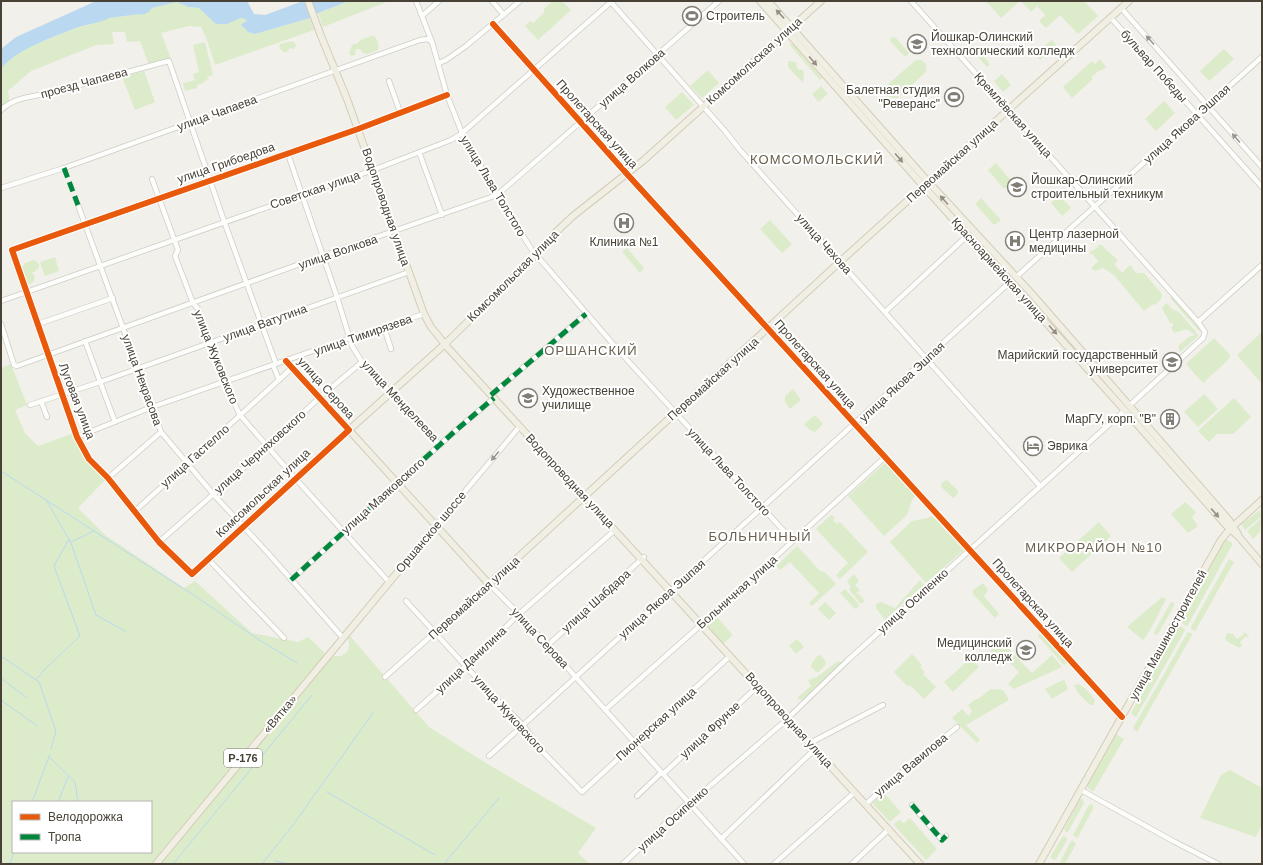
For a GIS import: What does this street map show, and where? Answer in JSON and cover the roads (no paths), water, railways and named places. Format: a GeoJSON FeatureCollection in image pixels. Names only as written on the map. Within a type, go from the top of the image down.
{"type":"FeatureCollection","features":[{"type":"Feature","properties":{"kind":"main road","name":"Водопроводная улица"},"geometry":{"type":"LineString","coordinates":[[308,1],[334,70],[347,99],[424,314],[431,327],[493,397],[615,530],[643,558],[671,591],[920,864]]}},
{"type":"Feature","properties":{"kind":"main road","name":"Красноармейская улица"},"geometry":{"type":"LineString","coordinates":[[760,1],[789,29],[926,184],[968,235],[1127,408]]}},
{"type":"Feature","properties":{"kind":"main road","name":"Красноармейская улица"},"geometry":{"type":"LineString","coordinates":[[768,1],[789,29]]}},
{"type":"Feature","properties":{"kind":"main road","name":"Комсомольская улица"},"geometry":{"type":"LineString","coordinates":[[349,430],[445,344],[536,255],[573,216],[644,160],[821,1]]}},
{"type":"Feature","properties":{"kind":"main road","name":"Первомайская улица"},"geometry":{"type":"LineString","coordinates":[[489,584],[840,262],[1129,1]]}},
{"type":"Feature","properties":{"kind":"main road","name":"Красноармейская улица"},"geometry":{"type":"LineString","coordinates":[[926,184],[1016,277],[1127,408],[1232,527],[1262,564]]}},
{"type":"Feature","properties":{"kind":"main road","name":"улица Якова Эшпая"},"geometry":{"type":"LineString","coordinates":[[1010,282],[1016,277]]}},
{"type":"Feature","properties":{"kind":"main road","name":"улица Серова"},"geometry":{"type":"LineString","coordinates":[[349,430],[398,483],[435,527],[489,584]]}},
{"type":"Feature","properties":{"kind":"main road","name":"улица Машиностроителей"},"geometry":{"type":"LineString","coordinates":[[1039,864],[1218,546],[1232,527],[1262,500]]}},
{"type":"Feature","properties":{"kind":"main road","name":"Оршанское шоссе"},"geometry":{"type":"LineString","coordinates":[[343,638],[435,527]]}},
{"type":"Feature","properties":{"kind":"main road","name":"«Вятка»"},"geometry":{"type":"LineString","coordinates":[[156,864],[343,638]]}},
{"type":"Feature","properties":{"kind":"street","name":"улица Льва Толстого"},"geometry":{"type":"LineString","coordinates":[[416,1],[439,63],[447,95],[462,133],[498,195],[536,255],[675,414],[793,541]]}},
{"type":"Feature","properties":{"kind":"street"},"geometry":{"type":"LineString","coordinates":[[422,16],[440,1]]}},
{"type":"Feature","properties":{"kind":"street"},"geometry":{"type":"LineString","coordinates":[[492,1],[504,15]]}},
{"type":"Feature","properties":{"kind":"street"},"geometry":{"type":"LineString","coordinates":[[439,63],[446,60],[520,1]]}},
{"type":"Feature","properties":{"kind":"street","name":"улица Чехова"},"geometry":{"type":"LineString","coordinates":[[611,1],[704,106],[740,150],[1040,486]]}},
{"type":"Feature","properties":{"kind":"street","name":"Советская улица"},"geometry":{"type":"LineString","coordinates":[[1,300],[373,170],[451,140],[462,133],[611,1]]}},
{"type":"Feature","properties":{"kind":"street","name":"улица Волкова"},"geometry":{"type":"LineString","coordinates":[[1,324],[14,365],[17,366],[322,256],[395,232],[498,195],[719,1]]}},
{"type":"Feature","properties":{"kind":"street","name":"Кремлёвская улица"},"geometry":{"type":"LineString","coordinates":[[910,1],[1198,322],[1205,332],[1203,338]]}},
{"type":"Feature","properties":{"kind":"street","name":"бульвар Победы"},"geometry":{"type":"LineString","coordinates":[[1122,8],[1262,167]]}},
{"type":"Feature","properties":{"kind":"street","name":"бульвар Победы"},"geometry":{"type":"LineString","coordinates":[[1110,18],[1262,187]]}},
{"type":"Feature","properties":{"kind":"street","name":"Пролетарская улица"},"geometry":{"type":"LineString","coordinates":[[493,24],[626,174],[1122,716]]}},
{"type":"Feature","properties":{"kind":"street","name":"улица Чапаева"},"geometry":{"type":"LineString","coordinates":[[1,188],[64,168],[420,40],[428,39],[432,42]]}},
{"type":"Feature","properties":{"kind":"street","name":"улица Якова Эшпая"},"geometry":{"type":"LineString","coordinates":[[1016,277],[1262,57]]}},
{"type":"Feature","properties":{"kind":"street","name":"проезд Чапаева"},"geometry":{"type":"LineString","coordinates":[[1,110],[8,103],[23,98],[52,92],[169,61],[191,122]]}},
{"type":"Feature","properties":{"kind":"street"},"geometry":{"type":"LineString","coordinates":[[389,81],[400,112]]}},
{"type":"Feature","properties":{"kind":"street","name":"улица Грибоедова"},"geometry":{"type":"LineString","coordinates":[[12,250],[288,154],[447,95]]}},
{"type":"Feature","properties":{"kind":"street"},"geometry":{"type":"LineString","coordinates":[[191,122],[224,221],[262,323],[279,380]]}},
{"type":"Feature","properties":{"kind":"street"},"geometry":{"type":"LineString","coordinates":[[419,152],[442,215]]}},
{"type":"Feature","properties":{"kind":"street","name":"улица Менделеева"},"geometry":{"type":"LineString","coordinates":[[288,154],[337,297],[352,346],[362,362],[440,445]]}},
{"type":"Feature","properties":{"kind":"street","name":"улица Жуковского"},"geometry":{"type":"LineString","coordinates":[[152,179],[178,250],[175,256],[193,303],[198,309],[224,382],[240,415],[267,447],[390,582]]}},
{"type":"Feature","properties":{"kind":"street","name":"улица Некрасова"},"geometry":{"type":"LineString","coordinates":[[78,205],[161,432],[214,495],[343,638]]}},
{"type":"Feature","properties":{"kind":"street"},"geometry":{"type":"LineString","coordinates":[[885,312],[968,235]]}},
{"type":"Feature","properties":{"kind":"street","name":"Луговая улица"},"geometry":{"type":"LineString","coordinates":[[12,250],[61,394],[77,437],[89,459],[108,478],[159,542],[192,574]]}},
{"type":"Feature","properties":{"kind":"street"},"geometry":{"type":"LineString","coordinates":[[1198,322],[1262,264]]}},
{"type":"Feature","properties":{"kind":"street","name":"улица Ватутина"},"geometry":{"type":"LineString","coordinates":[[30,405],[100,382],[262,323],[409,272]]}},
{"type":"Feature","properties":{"kind":"street","name":"улица Якова Эшпая"},"geometry":{"type":"LineString","coordinates":[[489,756],[1010,282]]}},
{"type":"Feature","properties":{"kind":"street"},"geometry":{"type":"LineString","coordinates":[[38,324],[113,298]]}},
{"type":"Feature","properties":{"kind":"street","name":"улица Тимирязева"},"geometry":{"type":"LineString","coordinates":[[77,437],[152,407],[350,338],[424,314]]}},
{"type":"Feature","properties":{"kind":"street","name":"улица Маяковского"},"geometry":{"type":"LineString","coordinates":[[291,580],[586,314]]}},
{"type":"Feature","properties":{"kind":"street"},"geometry":{"type":"LineString","coordinates":[[384,327],[391,349]]}},
{"type":"Feature","properties":{"kind":"street","name":"улица Осипенко"},"geometry":{"type":"LineString","coordinates":[[623,864],[685,806],[788,719],[848,660],[1203,338]]}},
{"type":"Feature","properties":{"kind":"street"},"geometry":{"type":"LineString","coordinates":[[85,341],[115,422]]}},
{"type":"Feature","properties":{"kind":"street","name":"улица Серова"},"geometry":{"type":"LineString","coordinates":[[286,361],[349,430]]}},
{"type":"Feature","properties":{"kind":"street","name":"улица Черняховского"},"geometry":{"type":"LineString","coordinates":[[159,542],[214,495],[319,398],[362,362]]}},
{"type":"Feature","properties":{"kind":"street","name":"улица Гастелло"},"geometry":{"type":"LineString","coordinates":[[134,512],[292,368]]}},
{"type":"Feature","properties":{"kind":"street"},"geometry":{"type":"LineString","coordinates":[[41,401],[46,418]]}},
{"type":"Feature","properties":{"kind":"street","name":"Оршанское шоссе"},"geometry":{"type":"LineString","coordinates":[[435,527],[520,426]]}},
{"type":"Feature","properties":{"kind":"street","name":"Комсомольская улица"},"geometry":{"type":"LineString","coordinates":[[192,574],[349,430]]}},
{"type":"Feature","properties":{"kind":"street"},"geometry":{"type":"LineString","coordinates":[[108,478],[161,432]]}},
{"type":"Feature","properties":{"kind":"street","name":"Больничная улица"},"geometry":{"type":"LineString","coordinates":[[605,710],[885,456]]}},
{"type":"Feature","properties":{"kind":"street","name":"улица Данилина"},"geometry":{"type":"LineString","coordinates":[[416,710],[466,666],[519,614],[615,530]]}},
{"type":"Feature","properties":{"kind":"street","name":"улица Шабдара"},"geometry":{"type":"LineString","coordinates":[[547,646],[643,558]]}},
{"type":"Feature","properties":{"kind":"street"},"geometry":{"type":"LineString","coordinates":[[208,559],[284,638]]}},
{"type":"Feature","properties":{"kind":"street","name":"улица Серова"},"geometry":{"type":"LineString","coordinates":[[489,584],[519,614],[744,864]]}},
{"type":"Feature","properties":{"kind":"street","name":"Первомайская улица"},"geometry":{"type":"LineString","coordinates":[[385,677],[489,584]]}},
{"type":"Feature","properties":{"kind":"street","name":"улица Жуковского"},"geometry":{"type":"LineString","coordinates":[[406,601],[523,726],[543,752],[582,792]]}},
{"type":"Feature","properties":{"kind":"street","name":"Пионерская улица"},"geometry":{"type":"LineString","coordinates":[[582,792],[730,656]]}},
{"type":"Feature","properties":{"kind":"street","name":"улица Фрунзе"},"geometry":{"type":"LineString","coordinates":[[637,796],[758,686]]}},
{"type":"Feature","properties":{"kind":"street"},"geometry":{"type":"LineString","coordinates":[[810,743],[883,705]]}},
{"type":"Feature","properties":{"kind":"street","name":"улица Вавилова"},"geometry":{"type":"LineString","coordinates":[[866,804],[910,765],[957,727]]}},
{"type":"Feature","properties":{"kind":"street"},"geometry":{"type":"LineString","coordinates":[[721,839],[816,749]]}},
{"type":"Feature","properties":{"kind":"street"},"geometry":{"type":"LineString","coordinates":[[1081,790],[1218,864]]}},
{"type":"Feature","properties":{"kind":"street","name":"улица Вавилова"},"geometry":{"type":"LineString","coordinates":[[774,864],[854,792]]}},
{"type":"Feature","properties":{"kind":"street"},"geometry":{"type":"LineString","coordinates":[[912,805],[942,840],[946,836]]}},
{"type":"Feature","properties":{"kind":"street"},"geometry":{"type":"LineString","coordinates":[[852,864],[889,829]]}},
{"type":"Feature","properties":{"kind":"water"},"geometry":{"type":"Polygon","coordinates":[[[247,1],[254,14],[265,15],[303,1],[349,1],[318,13],[310,18],[255,34],[248,32],[241,25],[247,21],[245,19],[241,18],[227,24],[216,24],[199,8],[188,7],[177,2],[152,8],[149,12],[142,15],[109,18],[60,34],[26,49],[7,62],[1,69],[1,49],[16,37],[94,2],[247,1]]]}},
{"type":"Feature","properties":{"kind":"waterway"},"geometry":{"type":"LineString","coordinates":[[1,471],[297,663]]}},
{"type":"Feature","properties":{"kind":"waterway"},"geometry":{"type":"LineString","coordinates":[[47,501],[71,543],[96,615],[125,631]]}},
{"type":"Feature","properties":{"kind":"waterway"},"geometry":{"type":"LineString","coordinates":[[71,542],[94,531]]}},
{"type":"Feature","properties":{"kind":"waterway"},"geometry":{"type":"LineString","coordinates":[[37,679],[45,669],[80,636],[54,566],[69,539]]}},
{"type":"Feature","properties":{"kind":"waterway"},"geometry":{"type":"LineString","coordinates":[[1,656],[39,682],[56,731],[51,749]]}},
{"type":"Feature","properties":{"kind":"waterway"},"geometry":{"type":"LineString","coordinates":[[1,678],[27,698]]}},
{"type":"Feature","properties":{"kind":"waterway"},"geometry":{"type":"LineString","coordinates":[[173,864],[312,695]]}},
{"type":"Feature","properties":{"kind":"waterway"},"geometry":{"type":"LineString","coordinates":[[1,700],[37,726]]}},
{"type":"Feature","properties":{"kind":"waterway"},"geometry":{"type":"LineString","coordinates":[[262,864],[293,825],[373,713]]}},
{"type":"Feature","properties":{"kind":"waterway"},"geometry":{"type":"LineString","coordinates":[[32,801],[50,754]]}},
{"type":"Feature","properties":{"kind":"waterway"},"geometry":{"type":"LineString","coordinates":[[49,757],[75,782],[78,801]]}},
{"type":"Feature","properties":{"kind":"waterway"},"geometry":{"type":"LineString","coordinates":[[58,801],[68,777]]}},
{"type":"Feature","properties":{"kind":"waterway"},"geometry":{"type":"LineString","coordinates":[[327,792],[435,855]]}},
{"type":"Feature","properties":{"kind":"waterway"},"geometry":{"type":"LineString","coordinates":[[444,864],[499,798]]}},
{"type":"Feature","properties":{"kind":"waterway"},"geometry":{"type":"LineString","coordinates":[[10,864],[14,853]]}},
{"type":"Feature","properties":{"kind":"waterway"},"geometry":{"type":"LineString","coordinates":[[275,861],[290,864]]}},
{"type":"Feature","properties":{"kind":"place","name":"Строитель"},"geometry":{"type":"Point","coordinates":[692,16]}},
{"type":"Feature","properties":{"kind":"place","name":"Йошкар-Олинский технологический колледж"},"geometry":{"type":"Point","coordinates":[917,44]}},
{"type":"Feature","properties":{"kind":"place","name":"Балетная студия \"Реверанс\""},"geometry":{"type":"Point","coordinates":[954,97]}},
{"type":"Feature","properties":{"kind":"place","name":"Йошкар-Олинский строительный техникум"},"geometry":{"type":"Point","coordinates":[1017,187]}},
{"type":"Feature","properties":{"kind":"place","name":"Клиника №1"},"geometry":{"type":"Point","coordinates":[624,223]}},
{"type":"Feature","properties":{"kind":"place","name":"Центр лазерной медицины"},"geometry":{"type":"Point","coordinates":[1015,241]}},
{"type":"Feature","properties":{"kind":"place","name":"Марийский государственный университет"},"geometry":{"type":"Point","coordinates":[1172,362]}},
{"type":"Feature","properties":{"kind":"place","name":"Художественное училище"},"geometry":{"type":"Point","coordinates":[528,398]}},
{"type":"Feature","properties":{"kind":"place","name":"МарГУ, корп. \"В\""},"geometry":{"type":"Point","coordinates":[1170,419]}},
{"type":"Feature","properties":{"kind":"place","name":"Эврика"},"geometry":{"type":"Point","coordinates":[1033,446]}},
{"type":"Feature","properties":{"kind":"place","name":"Медицинский колледж"},"geometry":{"type":"Point","coordinates":[1026,650]}},
{"type":"Feature","properties":{"kind":"district","name":"КОМСОМОЛЬСКИЙ"},"geometry":{"type":"Point","coordinates":[817,159]}},
{"type":"Feature","properties":{"kind":"district","name":"ОРШАНСКИЙ"},"geometry":{"type":"Point","coordinates":[591,350]}},
{"type":"Feature","properties":{"kind":"district","name":"БОЛЬНИЧНЫЙ"},"geometry":{"type":"Point","coordinates":[760,536]}},
{"type":"Feature","properties":{"kind":"district","name":"МИКРОРАЙОН №10"},"geometry":{"type":"Point","coordinates":[1094,547]}}]}
